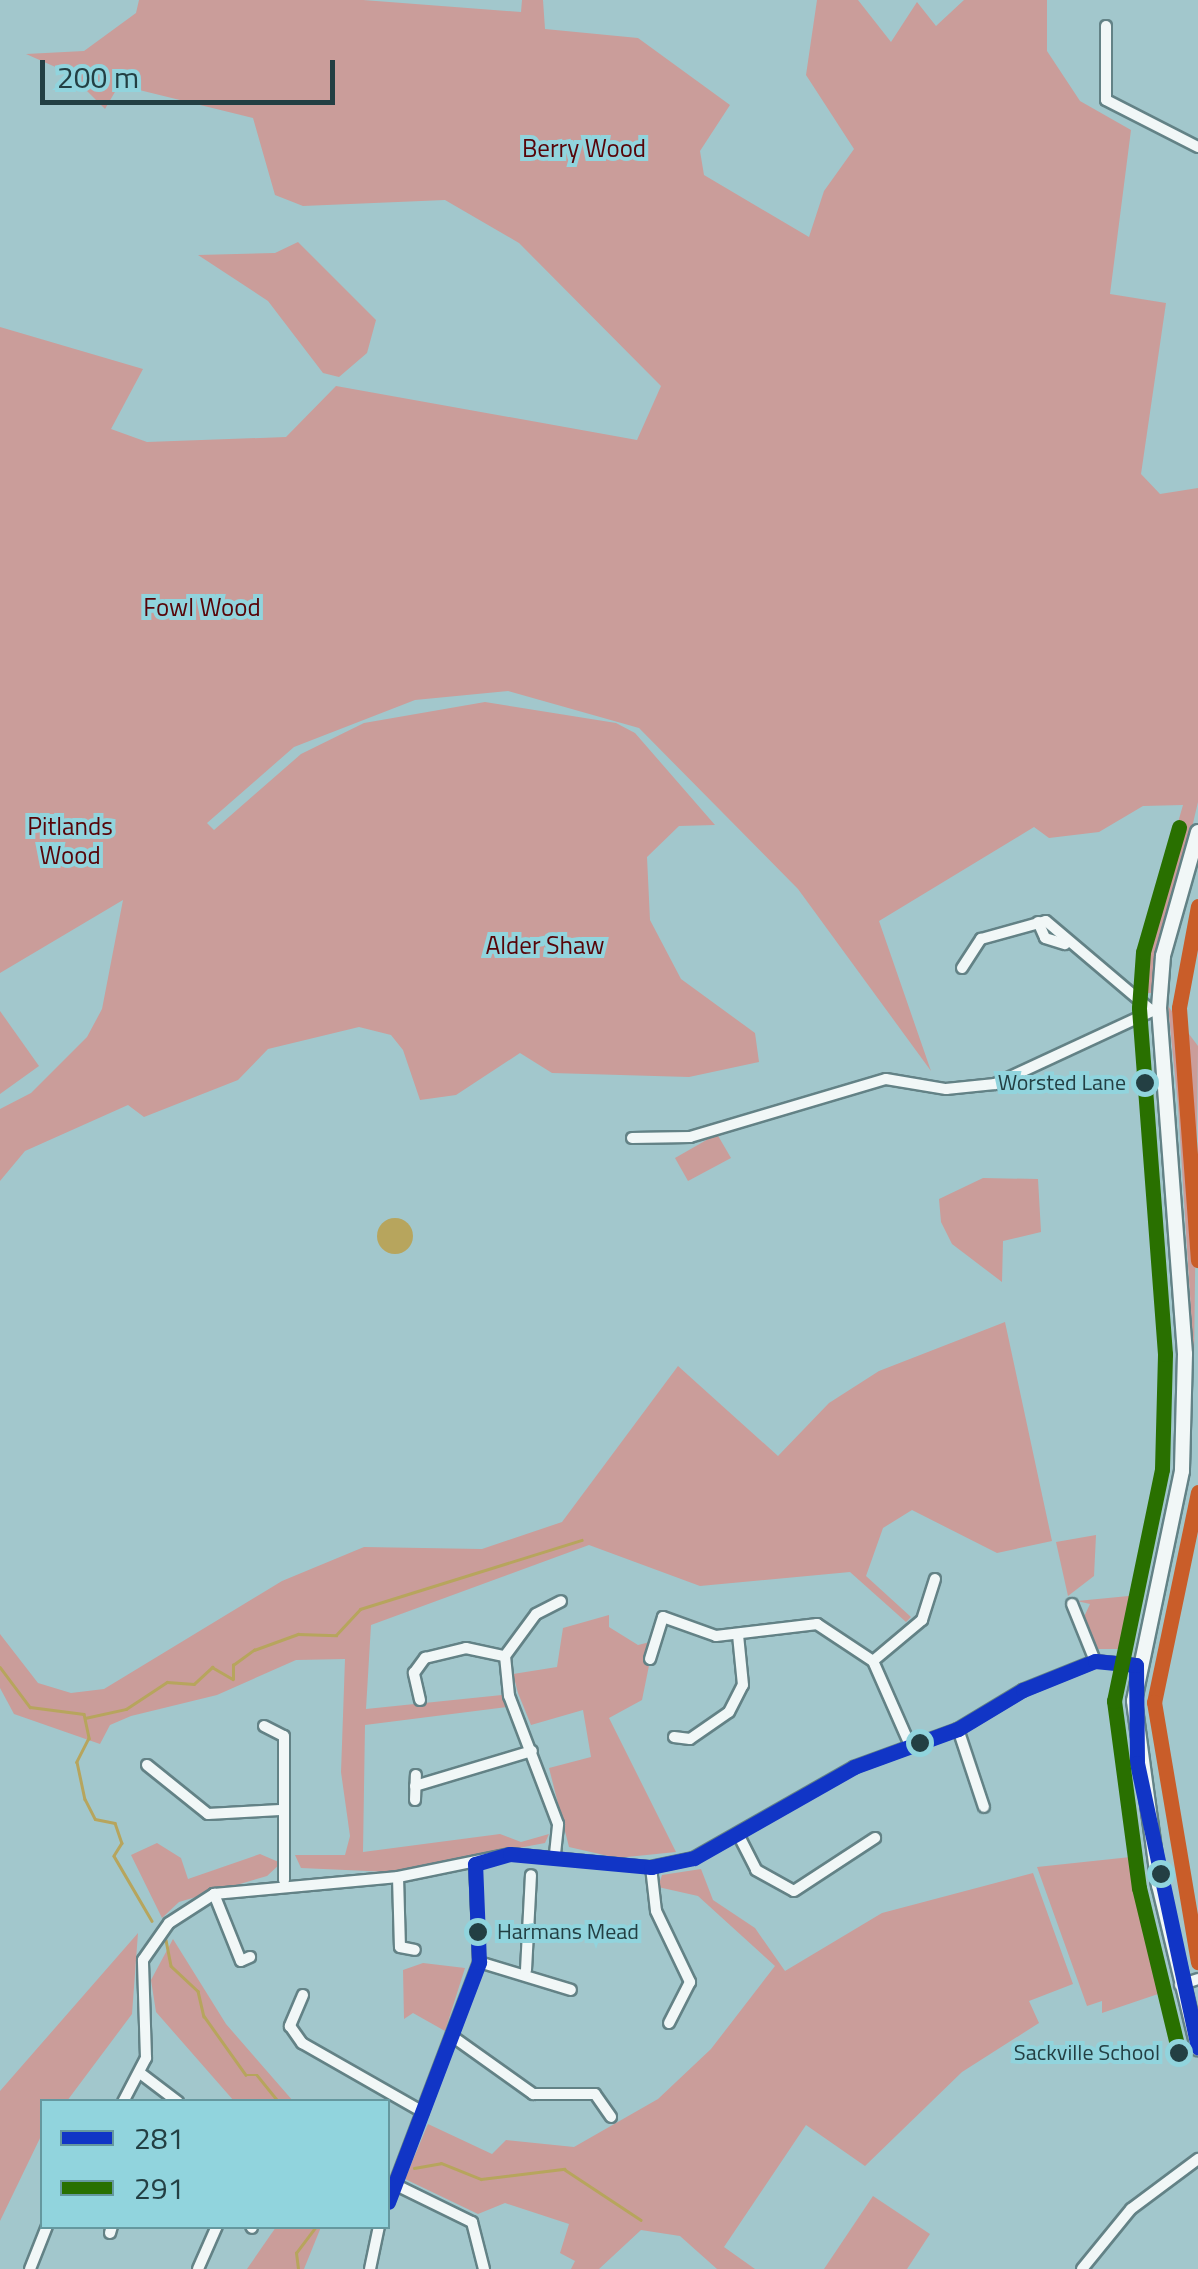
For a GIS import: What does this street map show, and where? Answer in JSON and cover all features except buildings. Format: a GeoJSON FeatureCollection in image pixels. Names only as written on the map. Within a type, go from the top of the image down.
{"type":"FeatureCollection","features":[{"type":"Feature","properties":{"kind":"highway"},"geometry":{"type":"LineString","coordinates":[[1198,832],[1155,1009],[1186,1418],[1173,1526],[1136,1666],[1137,1763],[1179,1985],[1198,2048]]}},
{"type":"Feature","properties":{"kind":"street"},"geometry":{"type":"LineString","coordinates":[[1106,26],[1106,100],[1198,147]]}},
{"type":"Feature","properties":{"kind":"street"},"geometry":{"type":"LineString","coordinates":[[632,1138],[690,1138],[886,1078],[946,1089],[994,1084],[1155,1009],[1064,944],[1060,928],[1038,922],[981,940],[962,968]]}},
{"type":"Feature","properties":{"kind":"street"},"geometry":{"type":"LineString","coordinates":[[873,1660],[922,1620],[935,1579]]}},
{"type":"Feature","properties":{"kind":"street"},"geometry":{"type":"LineString","coordinates":[[556,1854],[558,1824],[509,1696],[505,1656],[536,1614],[561,1602]]}},
{"type":"Feature","properties":{"kind":"street"},"geometry":{"type":"LineString","coordinates":[[1077,1608],[1095,1661]]}},
{"type":"Feature","properties":{"kind":"street"},"geometry":{"type":"LineString","coordinates":[[650,1659],[663,1617],[738,1635],[817,1624],[873,1660],[910,1744]]}},
{"type":"Feature","properties":{"kind":"street"},"geometry":{"type":"LineString","coordinates":[[674,1738],[690,1739],[729,1712],[744,1685],[738,1635]]}},
{"type":"Feature","properties":{"kind":"street"},"geometry":{"type":"LineString","coordinates":[[420,1700],[414,1673],[425,1658],[466,1648],[505,1656]]}},
{"type":"Feature","properties":{"kind":"street"},"geometry":{"type":"LineString","coordinates":[[124,2099],[140,2073],[143,1960],[169,1923],[214,1894],[284,1880],[398,1877],[556,1854],[651,1867],[740,1838],[854,1767],[958,1730],[1095,1661],[1136,1666]]}},
{"type":"Feature","properties":{"kind":"street"},"geometry":{"type":"LineString","coordinates":[[264,1726],[284,1736],[280,1810],[284,1880]]}},
{"type":"Feature","properties":{"kind":"street"},"geometry":{"type":"LineString","coordinates":[[958,1730],[984,1807]]}},
{"type":"Feature","properties":{"kind":"street"},"geometry":{"type":"LineString","coordinates":[[415,1800],[416,1780],[532,1751]]}},
{"type":"Feature","properties":{"kind":"street"},"geometry":{"type":"LineString","coordinates":[[147,1766],[208,1814],[280,1810]]}},
{"type":"Feature","properties":{"kind":"street"},"geometry":{"type":"LineString","coordinates":[[740,1838],[756,1870],[794,1891],[875,1838]]}},
{"type":"Feature","properties":{"kind":"street"},"geometry":{"type":"LineString","coordinates":[[390,2196],[456,2038],[479,1962],[475,1864]]}},
{"type":"Feature","properties":{"kind":"street"},"geometry":{"type":"LineString","coordinates":[[651,1867],[656,1910],[690,1982],[670,2023]]}},
{"type":"Feature","properties":{"kind":"street"},"geometry":{"type":"LineString","coordinates":[[526,1970],[532,1875]]}},
{"type":"Feature","properties":{"kind":"street"},"geometry":{"type":"LineString","coordinates":[[398,1877],[400,1948],[414,1950]]}},
{"type":"Feature","properties":{"kind":"street"},"geometry":{"type":"LineString","coordinates":[[214,1894],[241,1961],[250,1956]]}},
{"type":"Feature","properties":{"kind":"street"},"geometry":{"type":"LineString","coordinates":[[479,1962],[526,1970],[571,1990]]}},
{"type":"Feature","properties":{"kind":"street"},"geometry":{"type":"LineString","coordinates":[[1179,1985],[1198,1979]]}},
{"type":"Feature","properties":{"kind":"street"},"geometry":{"type":"LineString","coordinates":[[303,1996],[290,2026],[302,2043],[423,2112]]}},
{"type":"Feature","properties":{"kind":"street"},"geometry":{"type":"LineString","coordinates":[[456,2038],[534,2094],[595,2094],[611,2116]]}},
{"type":"Feature","properties":{"kind":"street"},"geometry":{"type":"LineString","coordinates":[[140,2073],[174,2099]]}},
{"type":"Feature","properties":{"kind":"street"},"geometry":{"type":"LineString","coordinates":[[1082,2269],[1131,2210],[1198,2158]]}},
{"type":"Feature","properties":{"kind":"street"},"geometry":{"type":"LineString","coordinates":[[394,2184],[472,2222],[484,2269]]}},
{"type":"Feature","properties":{"kind":"street"},"geometry":{"type":"LineString","coordinates":[[30,2269],[45,2229]]}},
{"type":"Feature","properties":{"kind":"street"},"geometry":{"type":"LineString","coordinates":[[198,2269],[216,2229]]}},
{"type":"Feature","properties":{"kind":"street"},"geometry":{"type":"LineString","coordinates":[[370,2269],[377,2229]]}},
{"type":"Feature","properties":{"kind":"green space"},"geometry":{"type":"Polygon","coordinates":[[[139,0],[363,0],[521,12],[522,0],[543,0],[545,29],[638,38],[730,105],[700,151],[704,175],[809,237],[824,191],[854,149],[806,75],[817,0],[858,0],[891,42],[917,2],[936,26],[964,0],[1047,0],[1047,51],[1080,101],[1131,130],[1110,294],[1166,303],[1141,474],[1160,494],[1198,488],[1198,802],[1153,993],[1142,993],[1145,937],[1183,805],[1143,806],[1099,832],[1049,838],[1034,827],[879,921],[931,1071],[798,889],[639,728],[508,691],[415,700],[294,747],[207,823],[214,830],[301,754],[364,723],[485,702],[616,723],[635,733],[715,825],[679,826],[647,857],[650,920],[681,979],[755,1033],[759,1062],[689,1077],[552,1073],[520,1053],[456,1095],[420,1100],[403,1050],[391,1035],[359,1027],[268,1049],[238,1080],[144,1117],[128,1105],[25,1151],[0,1181],[0,1109],[31,1093],[87,1037],[102,1009],[123,900],[0,973],[0,327],[143,369],[111,429],[147,442],[286,437],[336,386],[637,440],[661,386],[519,243],[445,200],[303,206],[275,195],[253,118],[119,85],[105,109],[69,73],[26,54],[84,51],[136,13],[139,0]]]}},
{"type":"Feature","properties":{"kind":"green space"},"geometry":{"type":"Polygon","coordinates":[[[298,242],[376,320],[367,353],[339,377],[323,373],[268,301],[198,255],[275,253],[298,242]]]}},
{"type":"Feature","properties":{"kind":"green space"},"geometry":{"type":"Polygon","coordinates":[[[1168,1006],[1198,1046],[1194,1358],[1178,1105],[1168,1006]]]}},
{"type":"Feature","properties":{"kind":"green space"},"geometry":{"type":"Polygon","coordinates":[[[0,1011],[39,1066],[0,1094],[0,1011]]]}},
{"type":"Feature","properties":{"kind":"green space"},"geometry":{"type":"Polygon","coordinates":[[[717,1134],[731,1158],[688,1181],[675,1158],[717,1134]]]}},
{"type":"Feature","properties":{"kind":"green space"},"geometry":{"type":"Polygon","coordinates":[[[983,1178],[1038,1179],[1041,1232],[1003,1241],[1002,1282],[952,1244],[941,1222],[939,1199],[983,1178]]]}},
{"type":"Feature","properties":{"kind":"green space"},"geometry":{"type":"Polygon","coordinates":[[[1005,1322],[1052,1541],[997,1553],[912,1510],[883,1528],[866,1576],[911,1617],[906,1622],[850,1572],[700,1586],[589,1545],[371,1625],[366,1709],[502,1695],[507,1707],[365,1725],[363,1852],[500,1834],[521,1842],[549,1834],[545,1843],[390,1872],[301,1868],[295,1855],[345,1855],[350,1836],[341,1772],[345,1659],[296,1660],[217,1695],[131,1716],[110,1725],[100,1744],[14,1714],[0,1688],[0,1634],[38,1683],[71,1693],[104,1689],[282,1581],[364,1547],[482,1549],[562,1522],[678,1366],[778,1456],[829,1403],[879,1371],[1005,1322]]]}},
{"type":"Feature","properties":{"kind":"green space"},"geometry":{"type":"Polygon","coordinates":[[[1096,1535],[1094,1576],[1068,1596],[1056,1542],[1096,1535]]]}},
{"type":"Feature","properties":{"kind":"green space"},"geometry":{"type":"Polygon","coordinates":[[[1139,1595],[1123,1649],[1094,1649],[1083,1619],[1090,1604],[1077,1601],[1139,1595]]]}},
{"type":"Feature","properties":{"kind":"green space"},"geometry":{"type":"Polygon","coordinates":[[[609,1615],[609,1627],[638,1645],[654,1641],[642,1700],[609,1718],[676,1852],[617,1858],[569,1847],[549,1768],[591,1757],[583,1710],[531,1725],[518,1693],[513,1674],[557,1667],[563,1628],[609,1615]]]}},
{"type":"Feature","properties":{"kind":"green space"},"geometry":{"type":"Polygon","coordinates":[[[157,1843],[181,1858],[188,1879],[260,1854],[281,1863],[267,1876],[179,1902],[162,1918],[131,1855],[157,1843]]]}},
{"type":"Feature","properties":{"kind":"green space"},"geometry":{"type":"Polygon","coordinates":[[[1140,1856],[1164,1992],[1102,2013],[1102,2001],[1087,2006],[1037,1867],[1140,1856]]]}},
{"type":"Feature","properties":{"kind":"green space"},"geometry":{"type":"Polygon","coordinates":[[[701,1869],[713,1900],[755,1928],[785,1971],[882,1913],[1033,1873],[1073,1984],[1029,2001],[1039,2023],[962,2072],[865,2166],[806,2125],[724,2247],[755,2269],[717,2269],[680,2236],[641,2230],[599,2269],[571,2269],[575,2261],[560,2253],[569,2224],[505,2203],[478,2214],[405,2179],[428,2124],[492,2154],[506,2140],[574,2147],[658,2099],[711,2049],[775,1966],[698,1896],[658,1887],[662,1875],[701,1869]]]}},
{"type":"Feature","properties":{"kind":"green space"},"geometry":{"type":"Polygon","coordinates":[[[138,1933],[132,2014],[68,2099],[40,2099],[40,2138],[0,2221],[0,2091],[138,1933]]]}},
{"type":"Feature","properties":{"kind":"green space"},"geometry":{"type":"Polygon","coordinates":[[[173,1939],[226,2024],[291,2099],[232,2099],[156,2012],[151,1980],[173,1939]]]}},
{"type":"Feature","properties":{"kind":"green space"},"geometry":{"type":"Polygon","coordinates":[[[423,1963],[465,1968],[445,2031],[413,2013],[404,2019],[403,1970],[423,1963]]]}},
{"type":"Feature","properties":{"kind":"green space"},"geometry":{"type":"Polygon","coordinates":[[[873,2196],[930,2234],[907,2269],[824,2269],[873,2196]]]}},
{"type":"Feature","properties":{"kind":"green space"},"geometry":{"type":"Polygon","coordinates":[[[275,2229],[320,2229],[304,2269],[247,2269],[275,2229]]]}},
{"type":"Feature","properties":{"kind":"shaded area"},"geometry":{"type":"Polygon","coordinates":[[[395,1218],[408,1223],[413,1236],[408,1249],[395,1254],[382,1249],[377,1236],[382,1223],[395,1218]]]}},
{"type":"Feature","properties":{"kind":"waterway"},"geometry":{"type":"LineString","coordinates":[[85,1718],[126,1709],[167,1682],[194,1684],[212,1667],[233,1679],[233,1665],[254,1650],[298,1634],[336,1635],[360,1609],[582,1540]]}},
{"type":"Feature","properties":{"kind":"waterway"},"geometry":{"type":"LineString","coordinates":[[0,1667],[30,1707],[84,1714],[89,1738],[77,1762],[85,1799],[95,1819],[115,1823],[122,1843],[114,1856],[152,1921]]}},
{"type":"Feature","properties":{"kind":"waterway"},"geometry":{"type":"LineString","coordinates":[[166,1940],[171,1966],[198,1991],[204,2016],[246,2075],[257,2075],[277,2099]]}},
{"type":"Feature","properties":{"kind":"waterway"},"geometry":{"type":"LineString","coordinates":[[414,2168],[441,2163],[481,2179],[564,2169],[641,2220]]}},
{"type":"Feature","properties":{"kind":"waterway"},"geometry":{"type":"LineString","coordinates":[[298,2269],[296,2253],[314,2229]]}},
{"type":"Feature","properties":{"kind":"transit line","name":"291"},"geometry":{"type":"LineString","coordinates":[[1179,827],[1143,952],[1139,1008],[1165,1354],[1162,1469],[1114,1701],[1139,1888],[1179,2053]]}},
{"type":"Feature","properties":{"kind":"transit line"},"geometry":{"type":"LineString","coordinates":[[1198,906],[1179,1008],[1198,1260]]}},
{"type":"Feature","properties":{"kind":"transit line"},"geometry":{"type":"LineString","coordinates":[[1198,1492],[1154,1702],[1198,1962]]}},
{"type":"Feature","properties":{"kind":"transit line","name":"281"},"geometry":{"type":"LineString","coordinates":[[475,1864],[510,1854],[651,1867],[694,1858],[854,1767],[958,1729],[1023,1690],[1095,1661],[1136,1665]]}},
{"type":"Feature","properties":{"kind":"transit line","name":"281"},"geometry":{"type":"LineString","coordinates":[[1136,1665],[1137,1763],[1198,2048]]}},
{"type":"Feature","properties":{"kind":"transit line","name":"281"},"geometry":{"type":"LineString","coordinates":[[390,2197],[479,1962],[475,1864]]}},
{"type":"Feature","properties":{"kind":"place","name":"Worsted Lane"},"geometry":{"type":"Point","coordinates":[1145,1083]}},
{"type":"Feature","properties":{"kind":"place","name":"Harmans Mead"},"geometry":{"type":"Point","coordinates":[478,1932]}},
{"type":"Feature","properties":{"kind":"place","name":"Sackville School"},"geometry":{"type":"Point","coordinates":[1179,2053]}},
{"type":"Feature","properties":{"kind":"park label","name":"Berry Wood"},"geometry":{"type":"Point","coordinates":[584,148]}},
{"type":"Feature","properties":{"kind":"park label","name":"Fowl Wood"},"geometry":{"type":"Point","coordinates":[202,607]}},
{"type":"Feature","properties":{"kind":"park label","name":"Pitlands Wood"},"geometry":{"type":"Point","coordinates":[70,842]}},
{"type":"Feature","properties":{"kind":"park label","name":"Alder Shaw"},"geometry":{"type":"Point","coordinates":[545,945]}}]}
